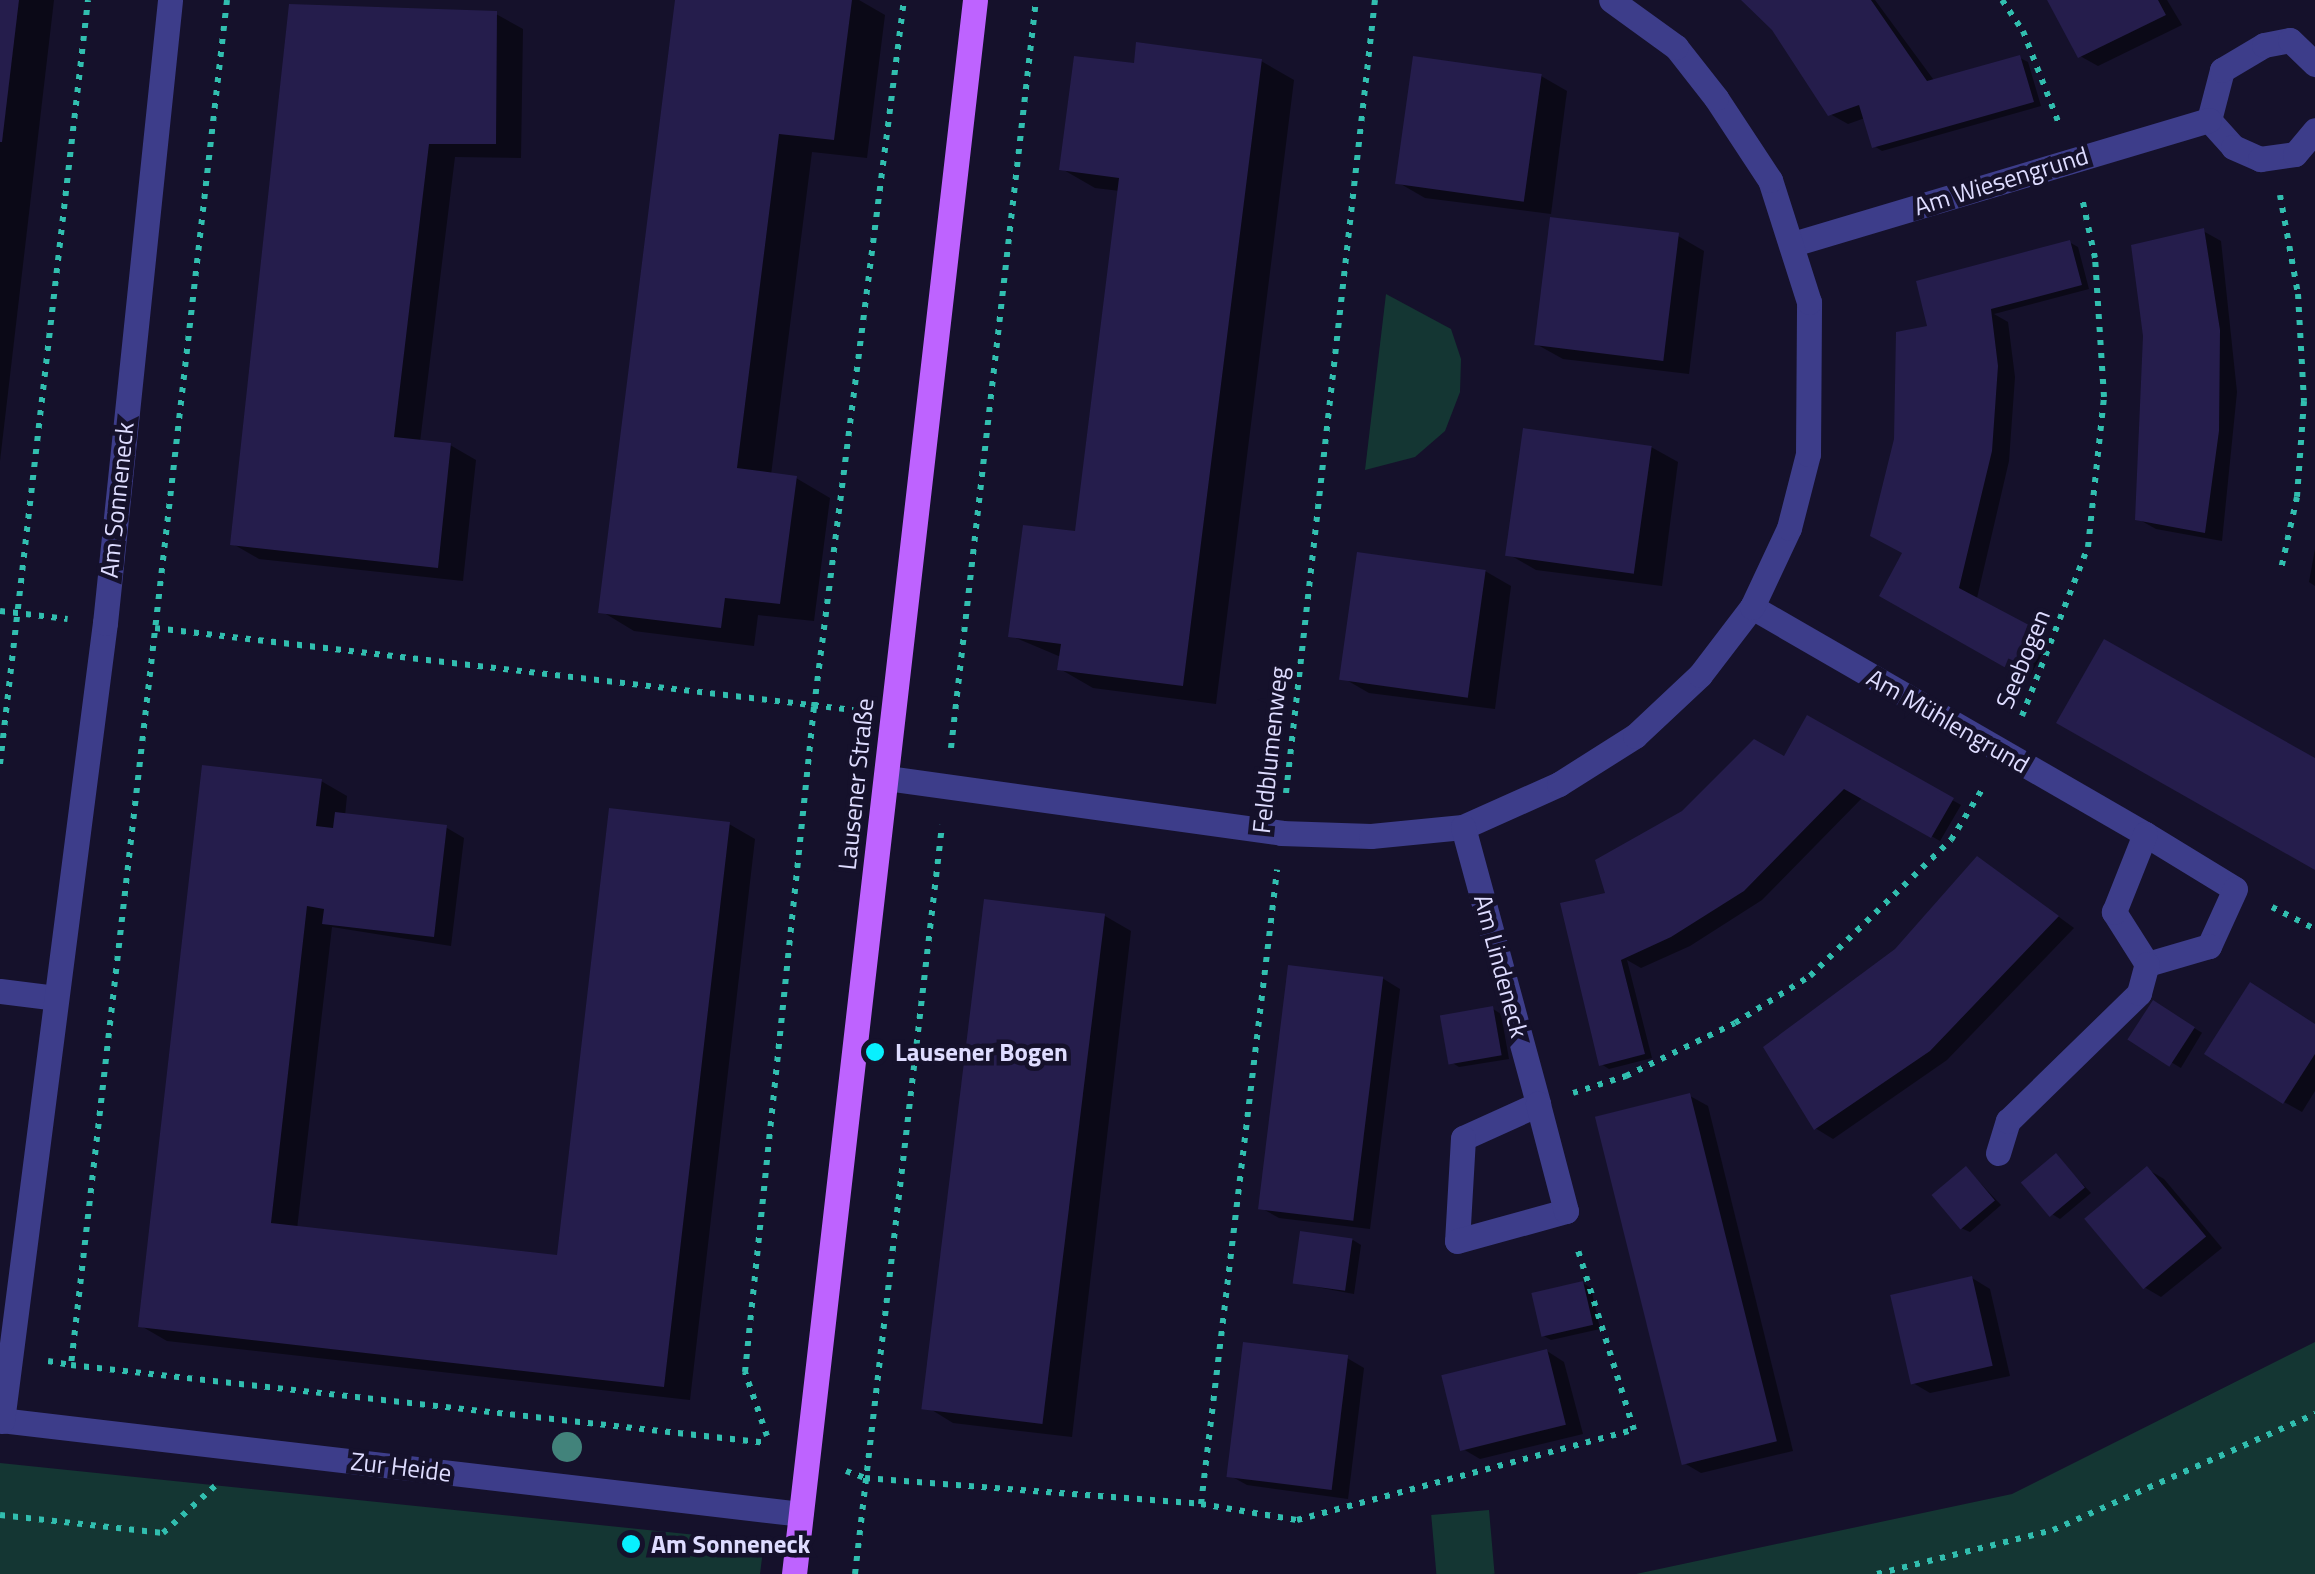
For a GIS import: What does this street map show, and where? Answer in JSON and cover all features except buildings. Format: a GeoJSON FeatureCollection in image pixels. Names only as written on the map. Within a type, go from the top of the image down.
{"type":"FeatureCollection","features":[{"type":"Feature","properties":{"kind":"main road","name":"Lausener Straße"},"geometry":{"type":"LineString","coordinates":[[794,1574],[975,0]]}},
{"type":"Feature","properties":{"kind":"street","name":"Am Sonneneck"},"geometry":{"type":"LineString","coordinates":[[1,1420],[104,623],[170,0]]}},
{"type":"Feature","properties":{"kind":"street"},"geometry":{"type":"LineString","coordinates":[[887,778],[1281,833],[1371,836],[1463,827],[1559,784],[1635,736],[1700,675],[1752,607],[1789,528],[1808,454],[1809,302],[1770,180],[1716,98],[1676,47],[1611,0]]}},
{"type":"Feature","properties":{"kind":"street"},"geometry":{"type":"LineString","coordinates":[[2315,64],[2290,40],[2264,45],[2222,70],[2210,120],[2233,147],[2260,159],[2295,154],[2315,130]]}},
{"type":"Feature","properties":{"kind":"street","name":"Am Wiesengrund"},"geometry":{"type":"LineString","coordinates":[[1793,244],[2210,120]]}},
{"type":"Feature","properties":{"kind":"street","name":"Am Mühlengrund"},"geometry":{"type":"LineString","coordinates":[[1752,607],[2235,889],[2209,946],[2148,964]]}},
{"type":"Feature","properties":{"kind":"street","name":"Am Lindeneck"},"geometry":{"type":"LineString","coordinates":[[1463,827],[1566,1211]]}},
{"type":"Feature","properties":{"kind":"street"},"geometry":{"type":"LineString","coordinates":[[1998,1153],[2008,1121],[2138,993],[2148,964],[2114,912],[2145,834]]}},
{"type":"Feature","properties":{"kind":"street"},"geometry":{"type":"LineString","coordinates":[[0,991],[56,998]]}},
{"type":"Feature","properties":{"kind":"street"},"geometry":{"type":"LineString","coordinates":[[1538,1104],[1463,1138],[1457,1241],[1566,1211]]}},
{"type":"Feature","properties":{"kind":"street","name":"Zur Heide"},"geometry":{"type":"LineString","coordinates":[[1,1420],[801,1514]]}},
{"type":"Feature","properties":{"kind":"path"},"geometry":{"type":"LineString","coordinates":[[0,764],[88,0]]}},
{"type":"Feature","properties":{"kind":"path"},"geometry":{"type":"LineString","coordinates":[[227,0],[71,1365],[770,1443],[808,1456]]}},
{"type":"Feature","properties":{"kind":"path"},"geometry":{"type":"LineString","coordinates":[[801,1514],[745,1372],[814,707],[904,0]]}},
{"type":"Feature","properties":{"kind":"path","name":"Feldblumenweg"},"geometry":{"type":"LineString","coordinates":[[1201,1504],[1376,0]]}},
{"type":"Feature","properties":{"kind":"path","name":"Seebogen"},"geometry":{"type":"LineString","coordinates":[[1538,1104],[1626,1076],[1810,976],[1951,840],[2004,754],[2088,547],[2104,397],[2095,258],[2073,159],[2022,31],[2002,0]]}},
{"type":"Feature","properties":{"kind":"path"},"geometry":{"type":"LineString","coordinates":[[2260,159],[2284,203],[2304,401],[2297,497],[2280,570]]}},
{"type":"Feature","properties":{"kind":"path"},"geometry":{"type":"LineString","coordinates":[[0,611],[894,714]]}},
{"type":"Feature","properties":{"kind":"path"},"geometry":{"type":"LineString","coordinates":[[882,1480],[1201,1504],[1297,1520],[1634,1430],[1566,1211]]}},
{"type":"Feature","properties":{"kind":"path"},"geometry":{"type":"LineString","coordinates":[[1876,1574],[2053,1530],[2315,1414]]}},
{"type":"Feature","properties":{"kind":"path"},"geometry":{"type":"LineString","coordinates":[[0,1515],[163,1533],[255,1450]]}},
{"type":"Feature","properties":{"kind":"green space"},"geometry":{"type":"Polygon","coordinates":[[[1386,294],[1451,329],[1461,359],[1460,392],[1445,431],[1415,457],[1365,470],[1386,294]]]}},
{"type":"Feature","properties":{"kind":"green space"},"geometry":{"type":"Polygon","coordinates":[[[2315,1342],[2315,1574],[1636,1574],[2012,1494],[2315,1342]]]}},
{"type":"Feature","properties":{"kind":"green space"},"geometry":{"type":"Polygon","coordinates":[[[0,1463],[764,1542],[760,1574],[0,1574],[0,1463]]]}},
{"type":"Feature","properties":{"kind":"green space"},"geometry":{"type":"Polygon","coordinates":[[[1489,1510],[1495,1574],[1436,1574],[1431,1515],[1489,1510]]]}},
{"type":"Feature","properties":{"kind":"place","name":"Lausener Bogen"},"geometry":{"type":"Point","coordinates":[875,1052]}},
{"type":"Feature","properties":{"kind":"place","name":"Am Sonneneck"},"geometry":{"type":"Point","coordinates":[631,1544]}}]}
